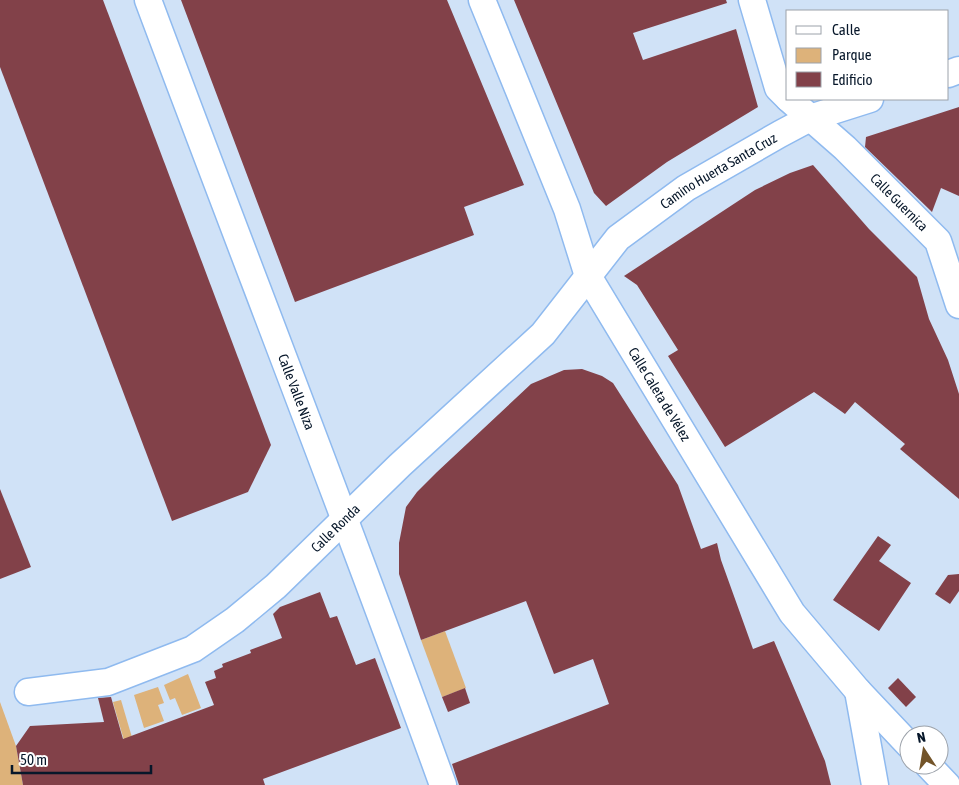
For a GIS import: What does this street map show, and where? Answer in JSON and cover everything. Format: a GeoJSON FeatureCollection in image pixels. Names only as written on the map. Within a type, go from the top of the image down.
{"type":"FeatureCollection","features":[{"type":"Feature","properties":{"kind":"street","name":"Calle Valle Niza"},"geometry":{"type":"LineString","coordinates":[[148,0],[274,337],[345,517],[443,785]]}},
{"type":"Feature","properties":{"kind":"street","name":"Calle Caleta de Vélez"},"geometry":{"type":"LineString","coordinates":[[482,0],[567,209],[588,276],[792,613],[858,691],[899,734]]}},
{"type":"Feature","properties":{"kind":"street","name":"Calle Guernica"},"geometry":{"type":"LineString","coordinates":[[752,0],[778,88],[786,96]]}},
{"type":"Feature","properties":{"kind":"street","name":"Calle Guernica"},"geometry":{"type":"LineString","coordinates":[[790,100],[845,148],[938,241],[959,305]]}},
{"type":"Feature","properties":{"kind":"street","name":"Camino Huerta Santa Cruz"},"geometry":{"type":"LineString","coordinates":[[588,276],[618,238],[686,188],[810,118],[867,100]]}},
{"type":"Feature","properties":{"kind":"street","name":"Calle Ronda"},"geometry":{"type":"LineString","coordinates":[[28,692],[108,682],[193,649],[235,620],[276,586],[345,517],[543,334],[588,276]]}},
{"type":"Feature","properties":{"kind":"street"},"geometry":{"type":"LineString","coordinates":[[858,691],[875,785]]}},
{"type":"Feature","properties":{"kind":"green space"},"geometry":{"type":"Polygon","coordinates":[[[445,631],[466,688],[442,697],[421,640],[445,631]]]}},
{"type":"Feature","properties":{"kind":"green space"},"geometry":{"type":"Polygon","coordinates":[[[188,674],[201,708],[182,715],[175,698],[170,700],[164,685],[188,674]]]}},
{"type":"Feature","properties":{"kind":"green space"},"geometry":{"type":"Polygon","coordinates":[[[158,687],[164,703],[158,705],[164,721],[144,728],[134,695],[158,687]]]}},
{"type":"Feature","properties":{"kind":"green space"},"geometry":{"type":"Polygon","coordinates":[[[121,700],[146,785],[137,785],[113,702],[121,700]]]}},
{"type":"Feature","properties":{"kind":"green space"},"geometry":{"type":"Polygon","coordinates":[[[0,702],[16,746],[23,785],[0,785],[0,702]]]}},
{"type":"Feature","properties":{"kind":"building"},"geometry":{"type":"Polygon","coordinates":[[[0,0],[103,0],[271,445],[248,492],[172,521],[0,67],[0,0]]]}},
{"type":"Feature","properties":{"kind":"building"},"geometry":{"type":"Polygon","coordinates":[[[181,0],[447,0],[524,185],[464,207],[474,235],[295,302],[181,0]]]}},
{"type":"Feature","properties":{"kind":"building"},"geometry":{"type":"Polygon","coordinates":[[[514,0],[726,0],[727,3],[633,33],[643,60],[736,29],[758,107],[667,162],[606,206],[594,193],[514,0]]]}},
{"type":"Feature","properties":{"kind":"building"},"geometry":{"type":"Polygon","coordinates":[[[959,107],[959,196],[941,188],[932,212],[865,147],[866,137],[959,107]]]}},
{"type":"Feature","properties":{"kind":"building"},"geometry":{"type":"Polygon","coordinates":[[[813,165],[869,229],[917,277],[929,319],[948,360],[959,394],[959,499],[900,449],[905,444],[855,402],[845,414],[814,392],[725,447],[668,356],[678,350],[637,285],[624,276],[755,190],[790,173],[813,165]]]}},
{"type":"Feature","properties":{"kind":"building"},"geometry":{"type":"Polygon","coordinates":[[[582,369],[602,376],[613,383],[678,485],[701,549],[717,543],[721,560],[753,649],[774,641],[825,761],[831,785],[459,785],[452,764],[609,704],[593,659],[554,674],[526,601],[421,640],[399,574],[399,543],[406,507],[417,492],[437,472],[531,384],[564,370],[582,369]]]}},
{"type":"Feature","properties":{"kind":"building"},"geometry":{"type":"Polygon","coordinates":[[[0,489],[31,567],[0,579],[0,489]]]}},
{"type":"Feature","properties":{"kind":"building"},"geometry":{"type":"Polygon","coordinates":[[[878,536],[891,545],[879,561],[911,583],[879,631],[833,600],[878,536]]]}},
{"type":"Feature","properties":{"kind":"building"},"geometry":{"type":"Polygon","coordinates":[[[959,574],[959,591],[950,604],[935,594],[948,575],[959,574]]]}},
{"type":"Feature","properties":{"kind":"building"},"geometry":{"type":"Polygon","coordinates":[[[320,592],[330,618],[337,616],[356,665],[375,658],[401,728],[263,779],[265,785],[23,785],[16,746],[30,726],[104,722],[98,698],[111,697],[123,739],[214,705],[205,682],[216,678],[214,671],[223,667],[222,664],[251,653],[250,650],[282,638],[273,614],[280,607],[320,592]]]}},
{"type":"Feature","properties":{"kind":"building"},"geometry":{"type":"Polygon","coordinates":[[[898,678],[916,697],[906,707],[888,688],[898,678]]]}},
{"type":"Feature","properties":{"kind":"building"},"geometry":{"type":"Polygon","coordinates":[[[465,688],[470,703],[448,712],[442,697],[465,688]]]}}]}
